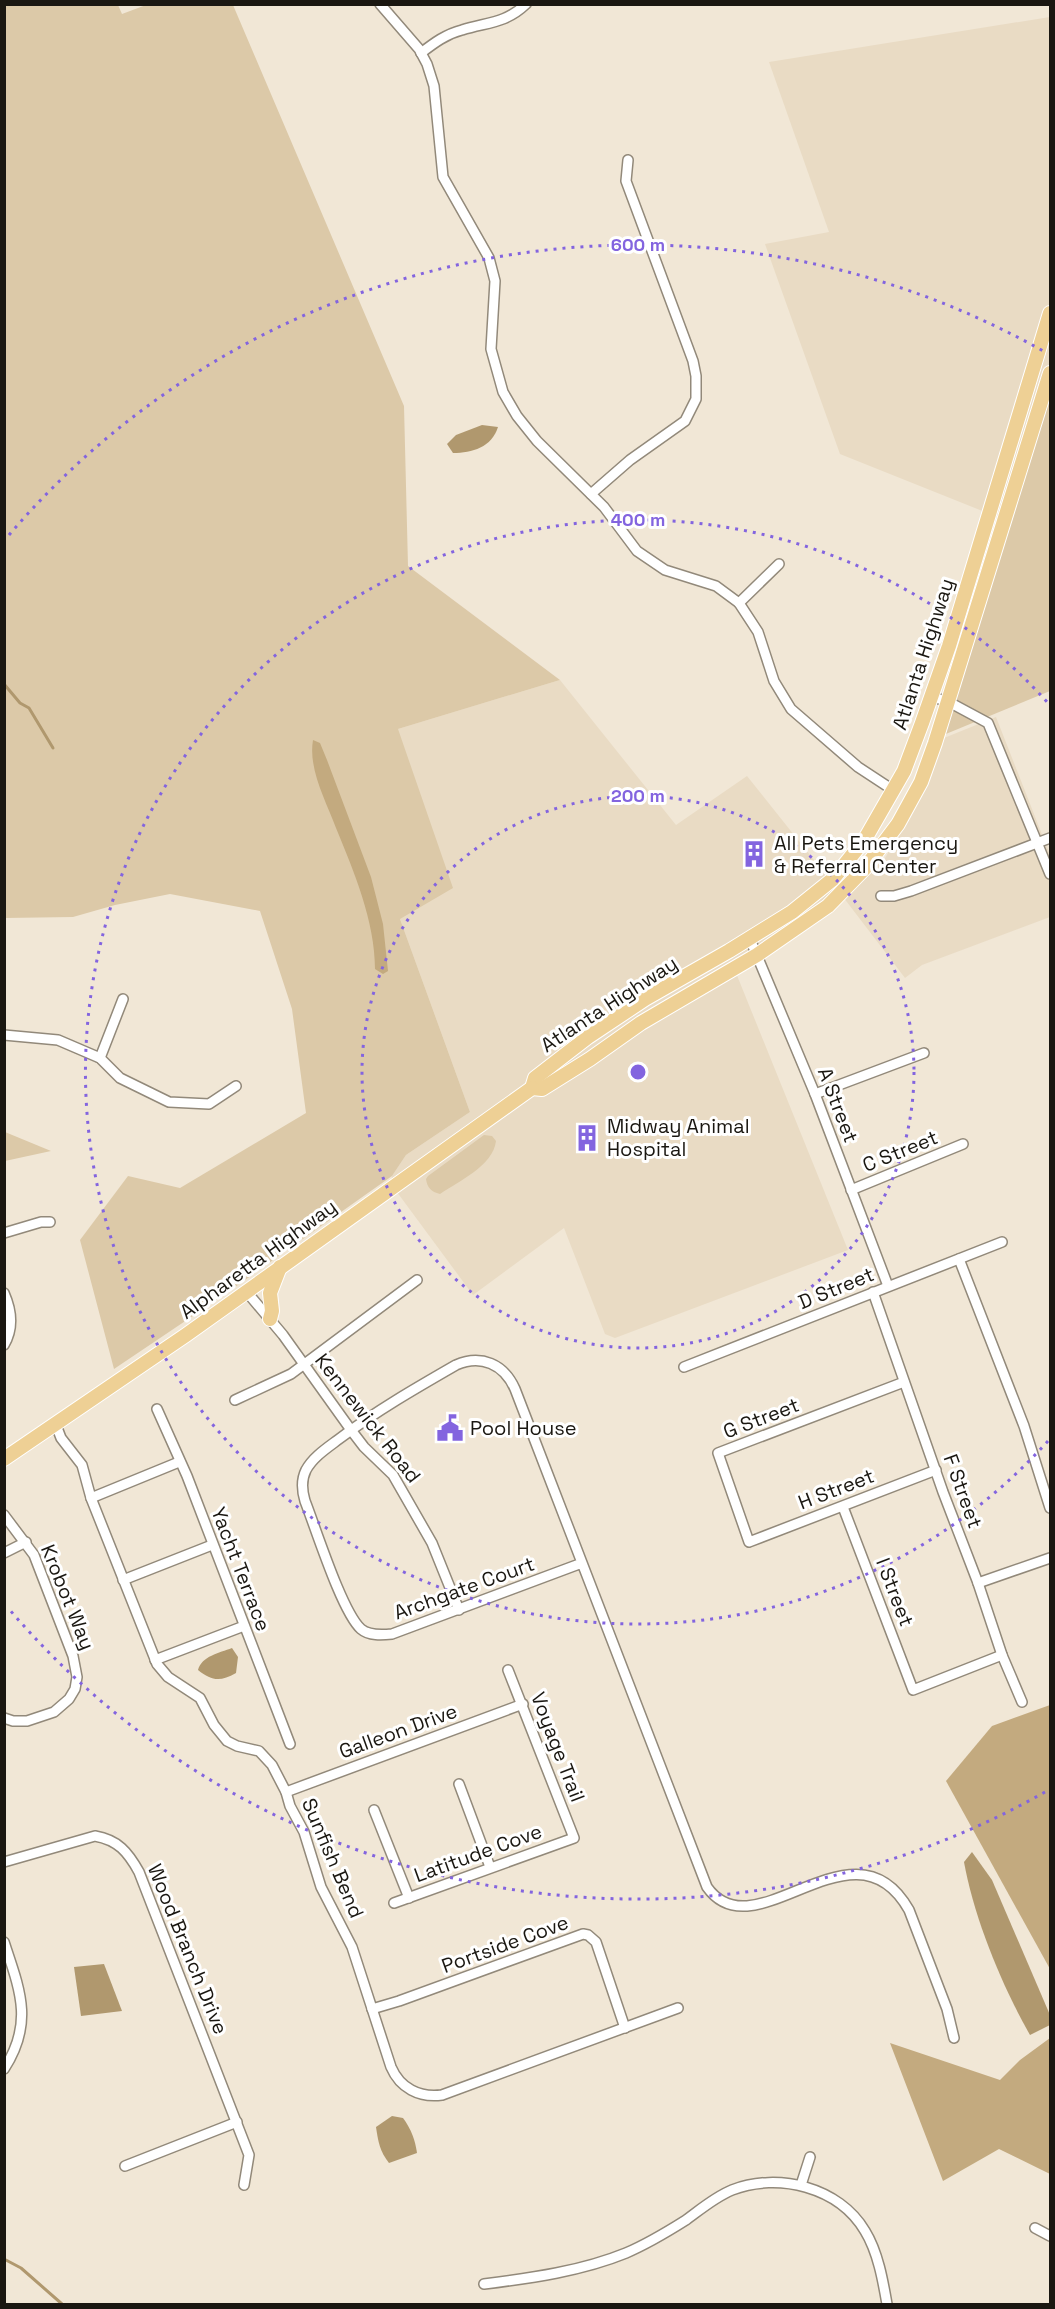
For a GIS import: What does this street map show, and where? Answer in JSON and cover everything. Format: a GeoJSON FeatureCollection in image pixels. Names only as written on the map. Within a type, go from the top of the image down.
{"type":"FeatureCollection","features":[{"type":"Feature","properties":{"kind":"main road","name":"Atlanta Highway"},"geometry":{"type":"LineString","coordinates":[[1050,313],[949,646],[904,771],[865,839],[834,879],[792,912],[600,1028],[535,1078],[532,1088],[542,1089],[641,1023],[757,955],[831,903],[866,868],[891,835],[921,782],[1050,373]]}},
{"type":"Feature","properties":{"kind":"main road","name":"Alpharetta Highway"},"geometry":{"type":"LineString","coordinates":[[4,1459],[56,1425],[532,1088]]}},
{"type":"Feature","properties":{"kind":"main road"},"geometry":{"type":"LineString","coordinates":[[270,1319],[272,1311],[270,1293],[280,1266]]}},
{"type":"Feature","properties":{"kind":"street"},"geometry":{"type":"LineString","coordinates":[[380,4],[422,53],[434,86],[443,177],[489,258],[495,281],[490,349],[503,392],[517,416],[537,441],[604,507],[637,552],[665,570],[716,586],[739,603],[758,632],[774,681],[791,709],[858,767],[893,790]]}},
{"type":"Feature","properties":{"kind":"street"},"geometry":{"type":"LineString","coordinates":[[422,53],[438,40],[462,30],[500,21],[517,13],[526,4]]}},
{"type":"Feature","properties":{"kind":"street"},"geometry":{"type":"LineString","coordinates":[[591,495],[630,460],[685,421],[696,399],[696,376],[693,362],[626,182],[628,160]]}},
{"type":"Feature","properties":{"kind":"street"},"geometry":{"type":"LineString","coordinates":[[739,603],[778,564]]}},
{"type":"Feature","properties":{"kind":"street"},"geometry":{"type":"LineString","coordinates":[[931,697],[947,701],[988,723],[1050,874]]}},
{"type":"Feature","properties":{"kind":"street"},"geometry":{"type":"LineString","coordinates":[[881,896],[894,896],[911,891],[1050,837]]}},
{"type":"Feature","properties":{"kind":"street","name":"A Street"},"geometry":{"type":"LineString","coordinates":[[750,939],[815,1094],[888,1286]]}},
{"type":"Feature","properties":{"kind":"street"},"geometry":{"type":"LineString","coordinates":[[100,1058],[123,999]]}},
{"type":"Feature","properties":{"kind":"street"},"geometry":{"type":"LineString","coordinates":[[4,1035],[58,1040],[100,1058],[120,1078],[169,1102],[208,1104],[236,1086]]}},
{"type":"Feature","properties":{"kind":"street"},"geometry":{"type":"LineString","coordinates":[[815,1094],[924,1053]]}},
{"type":"Feature","properties":{"kind":"street","name":"C Street"},"geometry":{"type":"LineString","coordinates":[[851,1190],[963,1144]]}},
{"type":"Feature","properties":{"kind":"street"},"geometry":{"type":"LineString","coordinates":[[4,1233],[41,1222],[50,1222]]}},
{"type":"Feature","properties":{"kind":"street","name":"D Street"},"geometry":{"type":"LineString","coordinates":[[684,1367],[1002,1242]]}},
{"type":"Feature","properties":{"kind":"street"},"geometry":{"type":"LineString","coordinates":[[959,1259],[1024,1426],[1050,1508]]}},
{"type":"Feature","properties":{"kind":"street"},"geometry":{"type":"LineString","coordinates":[[235,1400],[291,1374],[417,1280]]}},
{"type":"Feature","properties":{"kind":"street","name":"Kennewick Road"},"geometry":{"type":"LineString","coordinates":[[246,1291],[270,1319],[364,1447],[393,1475],[432,1542],[459,1610]]}},
{"type":"Feature","properties":{"kind":"street","name":"F Street"},"geometry":{"type":"LineString","coordinates":[[873,1292],[1002,1655],[1022,1702]]}},
{"type":"Feature","properties":{"kind":"street"},"geometry":{"type":"LineString","coordinates":[[4,1293],[11,1323],[9,1336],[4,1345]]}},
{"type":"Feature","properties":{"kind":"street","name":"Archgate Court"},"geometry":{"type":"LineString","coordinates":[[582,1563],[392,1634],[375,1635],[361,1630],[346,1607],[305,1502],[303,1482],[306,1471],[314,1460],[351,1430],[391,1402],[456,1365],[479,1360],[495,1365],[509,1378],[515,1389],[582,1563],[704,1881],[711,1894],[724,1904],[742,1907],[761,1904],[840,1875],[863,1875],[883,1882],[900,1896],[909,1910],[947,2009],[954,2038]]}},
{"type":"Feature","properties":{"kind":"street","name":"G Street"},"geometry":{"type":"LineString","coordinates":[[748,1542],[718,1453],[904,1382]]}},
{"type":"Feature","properties":{"kind":"street","name":"Yacht Terrace"},"geometry":{"type":"LineString","coordinates":[[157,1409],[187,1476],[290,1744]]}},
{"type":"Feature","properties":{"kind":"street","name":"Sunfish Bend"},"geometry":{"type":"LineString","coordinates":[[56,1425],[61,1438],[82,1465],[91,1498],[154,1660],[168,1677],[200,1698],[214,1725],[227,1741],[259,1751],[266,1757],[286,1791],[290,1806],[304,1832],[321,1887],[352,1947],[391,2067],[397,2079],[413,2091],[430,2096],[449,2093],[678,2008]]}},
{"type":"Feature","properties":{"kind":"street"},"geometry":{"type":"LineString","coordinates":[[91,1498],[179,1462]]}},
{"type":"Feature","properties":{"kind":"street","name":"H Street"},"geometry":{"type":"LineString","coordinates":[[748,1542],[936,1470]]}},
{"type":"Feature","properties":{"kind":"street","name":"I Street"},"geometry":{"type":"LineString","coordinates":[[843,1507],[913,1690],[1002,1655]]}},
{"type":"Feature","properties":{"kind":"street","name":"Krobot Way"},"geometry":{"type":"LineString","coordinates":[[4,1515],[34,1555],[73,1656],[77,1677],[69,1699],[54,1712],[27,1721],[4,1718]]}},
{"type":"Feature","properties":{"kind":"street"},"geometry":{"type":"LineString","coordinates":[[4,1553],[26,1542]]}},
{"type":"Feature","properties":{"kind":"street"},"geometry":{"type":"LineString","coordinates":[[123,1580],[212,1545]]}},
{"type":"Feature","properties":{"kind":"street"},"geometry":{"type":"LineString","coordinates":[[978,1583],[1050,1558]]}},
{"type":"Feature","properties":{"kind":"street"},"geometry":{"type":"LineString","coordinates":[[154,1660],[244,1626]]}},
{"type":"Feature","properties":{"kind":"street","name":"Voyage Trail"},"geometry":{"type":"LineString","coordinates":[[508,1670],[573,1838]]}},
{"type":"Feature","properties":{"kind":"street","name":"Galleon Drive"},"geometry":{"type":"LineString","coordinates":[[286,1791],[523,1704]]}},
{"type":"Feature","properties":{"kind":"street"},"geometry":{"type":"LineString","coordinates":[[459,1784],[490,1867]]}},
{"type":"Feature","properties":{"kind":"street"},"geometry":{"type":"LineString","coordinates":[[374,1810],[409,1898]]}},
{"type":"Feature","properties":{"kind":"street","name":"Wood Branch Drive"},"geometry":{"type":"LineString","coordinates":[[4,1862],[95,1836],[109,1838],[130,1856],[139,1872],[249,2155],[244,2185]]}},
{"type":"Feature","properties":{"kind":"street","name":"Latitude Cove"},"geometry":{"type":"LineString","coordinates":[[394,1903],[573,1838]]}},
{"type":"Feature","properties":{"kind":"street","name":"Portside Cove"},"geometry":{"type":"LineString","coordinates":[[372,2009],[583,1934],[596,1942],[626,2028]]}},
{"type":"Feature","properties":{"kind":"street"},"geometry":{"type":"LineString","coordinates":[[4,1942],[23,2004],[18,2044],[4,2069]]}},
{"type":"Feature","properties":{"kind":"street"},"geometry":{"type":"LineString","coordinates":[[124,2166],[237,2122]]}},
{"type":"Feature","properties":{"kind":"street"},"geometry":{"type":"LineString","coordinates":[[801,2185],[810,2157]]}},
{"type":"Feature","properties":{"kind":"street"},"geometry":{"type":"LineString","coordinates":[[484,2284],[561,2271],[616,2257],[653,2240],[677,2226],[709,2202],[733,2189],[774,2182],[801,2185],[839,2203],[859,2221],[873,2250],[887,2304]]}},
{"type":"Feature","properties":{"kind":"street"},"geometry":{"type":"LineString","coordinates":[[1035,2228],[1050,2236]]}},
{"type":"Feature","properties":{"kind":"shaded area"},"geometry":{"type":"Polygon","coordinates":[[[4,5],[118,5],[122,14],[146,5],[233,5],[404,406],[408,566],[560,680],[398,729],[453,888],[400,919],[470,1112],[406,1155],[392,1176],[218,1299],[114,1369],[80,1240],[128,1176],[180,1188],[306,1113],[292,1009],[260,911],[170,894],[115,905],[73,917],[5,918],[4,5]]]}},
{"type":"Feature","properties":{"kind":"shaded area"},"geometry":{"type":"Polygon","coordinates":[[[1050,17],[1050,390],[1010,522],[840,454],[765,244],[829,232],[769,62],[1050,17]]]}},
{"type":"Feature","properties":{"kind":"shaded area"},"geometry":{"type":"Polygon","coordinates":[[[1050,386],[1050,691],[941,736],[1050,386]]]}},
{"type":"Feature","properties":{"kind":"shaded area"},"geometry":{"type":"Polygon","coordinates":[[[482,425],[498,427],[491,440],[480,448],[453,453],[447,444],[456,435],[482,425]]]}},
{"type":"Feature","properties":{"kind":"shaded area"},"geometry":{"type":"Polygon","coordinates":[[[560,680],[676,825],[747,776],[837,889],[734,968],[848,1250],[615,1338],[605,1334],[564,1228],[473,1295],[391,1184],[392,1176],[406,1155],[470,1112],[400,919],[398,729],[560,680]]]}},
{"type":"Feature","properties":{"kind":"shaded area"},"geometry":{"type":"Polygon","coordinates":[[[996,717],[1050,855],[1050,917],[922,965],[905,978],[837,889],[884,860],[912,811],[944,738],[996,717]]]}},
{"type":"Feature","properties":{"kind":"shaded area"},"geometry":{"type":"Polygon","coordinates":[[[313,740],[320,743],[371,877],[383,924],[388,971],[383,974],[375,969],[371,933],[362,897],[315,773],[313,740]]]}},
{"type":"Feature","properties":{"kind":"shaded area"},"geometry":{"type":"Polygon","coordinates":[[[5,1132],[51,1151],[5,1161],[5,1132]]]}},
{"type":"Feature","properties":{"kind":"shaded area"},"geometry":{"type":"Polygon","coordinates":[[[484,1135],[492,1136],[496,1141],[494,1150],[482,1165],[440,1194],[430,1189],[426,1179],[428,1176],[484,1135]]]}},
{"type":"Feature","properties":{"kind":"shaded area"},"geometry":{"type":"Polygon","coordinates":[[[232,1648],[238,1657],[236,1673],[216,1679],[198,1670],[207,1658],[232,1648]]]}},
{"type":"Feature","properties":{"kind":"shaded area"},"geometry":{"type":"Polygon","coordinates":[[[1050,1705],[1050,1969],[946,1781],[992,1726],[1050,1705]]]}},
{"type":"Feature","properties":{"kind":"shaded area"},"geometry":{"type":"Polygon","coordinates":[[[972,1852],[992,1880],[1050,2015],[1050,2025],[1030,2035],[999,1973],[975,1906],[964,1862],[972,1852]]]}},
{"type":"Feature","properties":{"kind":"shaded area"},"geometry":{"type":"Polygon","coordinates":[[[104,1964],[122,2011],[81,2016],[74,1967],[104,1964]]]}},
{"type":"Feature","properties":{"kind":"shaded area"},"geometry":{"type":"Polygon","coordinates":[[[1050,2038],[1050,2174],[999,2149],[943,2181],[890,2043],[1000,2080],[1020,2060],[1050,2038]]]}},
{"type":"Feature","properties":{"kind":"shaded area"},"geometry":{"type":"Polygon","coordinates":[[[392,2116],[403,2118],[406,2122],[417,2153],[389,2163],[383,2155],[376,2127],[392,2116]]]}},
{"type":"Feature","properties":{"kind":"waterway"},"geometry":{"type":"LineString","coordinates":[[4,684],[20,703],[29,708],[53,748]]}},
{"type":"Feature","properties":{"kind":"waterway"},"geometry":{"type":"LineString","coordinates":[[4,2259],[21,2268],[62,2304]]}},
{"type":"Feature","properties":{"kind":"place","name":"All Pets Emergency & Referral Center"},"geometry":{"type":"Point","coordinates":[754,854]}},
{"type":"Feature","properties":{"kind":"place","name":"Midway Animal Hospital"},"geometry":{"type":"Point","coordinates":[587,1138]}},
{"type":"Feature","properties":{"kind":"place","name":"Pool House"},"geometry":{"type":"Point","coordinates":[450,1428]}}]}
